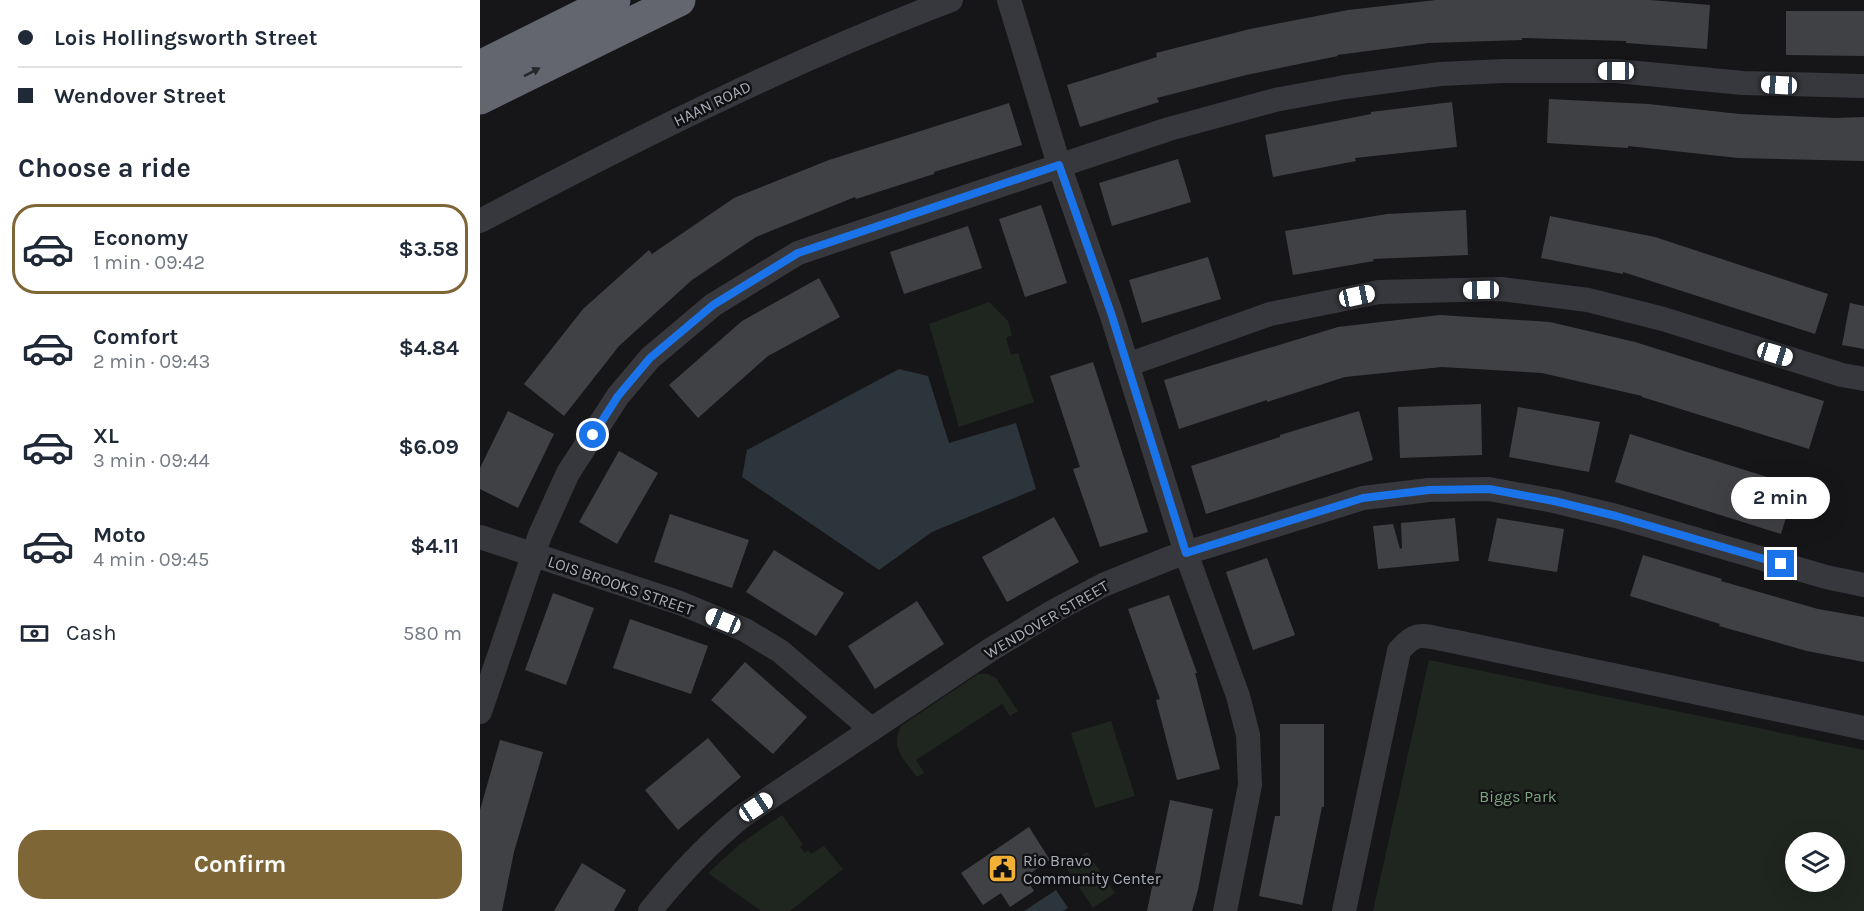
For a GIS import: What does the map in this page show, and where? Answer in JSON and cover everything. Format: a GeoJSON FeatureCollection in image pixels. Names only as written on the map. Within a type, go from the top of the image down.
{"type":"FeatureCollection","features":[{"type":"Feature","properties":{"kind":"highway"},"geometry":{"type":"LineString","coordinates":[[480,67],[614,0]]}},
{"type":"Feature","properties":{"kind":"highway"},"geometry":{"type":"LineString","coordinates":[[480,99],[679,0]]}},
{"type":"Feature","properties":{"kind":"street","name":"HAAN ROAD"},"geometry":{"type":"LineString","coordinates":[[480,221],[620,147],[783,70],[951,0]]}},
{"type":"Feature","properties":{"kind":"street"},"geometry":{"type":"LineString","coordinates":[[1009,0],[1059,165],[1111,313],[1186,553],[1238,696],[1248,735],[1250,785],[1225,911]]}},
{"type":"Feature","properties":{"kind":"street"},"geometry":{"type":"LineString","coordinates":[[480,712],[540,536],[568,473],[618,396],[650,358],[713,305],[798,253],[1169,129],[1275,100],[1345,87],[1440,74],[1504,71],[1616,71],[1754,83],[1864,87]]}},
{"type":"Feature","properties":{"kind":"street"},"geometry":{"type":"LineString","coordinates":[[1127,365],[1270,314],[1379,292],[1501,289],[1588,300],[1663,319],[1842,375],[1864,379]]}},
{"type":"Feature","properties":{"kind":"street","name":"WENDOVER STREET"},"geometry":{"type":"LineString","coordinates":[[650,911],[675,879],[713,840],[734,823],[990,650],[1054,611],[1103,585],[1186,553],[1363,498],[1429,490],[1489,489],[1616,516],[1826,577],[1864,585]]}},
{"type":"Feature","properties":{"kind":"street","name":"LOIS BROOKS STREET"},"geometry":{"type":"LineString","coordinates":[[480,537],[680,603],[745,630],[780,651],[872,729]]}},
{"type":"Feature","properties":{"kind":"street"},"geometry":{"type":"LineString","coordinates":[[1344,911],[1399,651],[1410,638],[1418,635],[1864,728]]}},
{"type":"Feature","properties":{"kind":"green space"},"geometry":{"type":"Polygon","coordinates":[[[989,302],[1008,321],[1012,335],[1006,338],[1011,355],[1018,353],[1034,402],[959,427],[929,324],[989,302]]]}},
{"type":"Feature","properties":{"kind":"green space","name":"Biggs Park"},"geometry":{"type":"Polygon","coordinates":[[[1429,660],[1864,750],[1864,911],[1373,911],[1429,660]]]}},
{"type":"Feature","properties":{"kind":"green space"},"geometry":{"type":"Polygon","coordinates":[[[978,674],[988,674],[996,678],[1018,711],[1010,716],[1002,704],[916,760],[924,773],[917,777],[903,759],[898,747],[898,734],[901,726],[978,674]]]}},
{"type":"Feature","properties":{"kind":"green space"},"geometry":{"type":"Polygon","coordinates":[[[1111,721],[1135,796],[1095,808],[1071,733],[1111,721]]]}},
{"type":"Feature","properties":{"kind":"green space"},"geometry":{"type":"Polygon","coordinates":[[[782,815],[803,844],[800,847],[805,853],[808,850],[811,854],[824,846],[843,869],[790,911],[761,911],[708,873],[740,844],[782,815]]]}},
{"type":"Feature","properties":{"kind":"green space"},"geometry":{"type":"Polygon","coordinates":[[[1087,852],[1115,893],[1093,908],[1065,866],[1087,852]]]}},
{"type":"Feature","properties":{"kind":"shaded area"},"geometry":{"type":"Polygon","coordinates":[[[899,369],[928,376],[949,443],[1016,423],[1036,489],[932,532],[879,570],[742,477],[747,450],[899,369]]]}},
{"type":"Feature","properties":{"kind":"shaded area"},"geometry":{"type":"Polygon","coordinates":[[[1056,890],[1068,908],[1063,911],[1024,911],[1056,890]]]}},
{"type":"Feature","properties":{"kind":"building"},"geometry":{"type":"Polygon","coordinates":[[[1436,0],[1650,0],[1710,5],[1707,49],[1626,43],[1626,41],[1522,38],[1522,40],[1429,43],[1337,55],[1246,75],[1157,98],[1159,102],[1080,127],[1067,85],[1157,57],[1156,53],[1250,29],[1348,10],[1436,0]]]}},
{"type":"Feature","properties":{"kind":"building"},"geometry":{"type":"Polygon","coordinates":[[[1786,11],[1864,11],[1864,56],[1786,55],[1786,11]]]}},
{"type":"Feature","properties":{"kind":"building"},"geometry":{"type":"Polygon","coordinates":[[[1549,99],[1648,104],[1740,114],[1864,117],[1864,161],[1738,158],[1628,146],[1628,148],[1547,143],[1549,99]]]}},
{"type":"Feature","properties":{"kind":"building"},"geometry":{"type":"Polygon","coordinates":[[[1452,102],[1457,147],[1355,158],[1356,161],[1273,177],[1265,135],[1371,114],[1371,112],[1452,102]]]}},
{"type":"Feature","properties":{"kind":"building"},"geometry":{"type":"Polygon","coordinates":[[[1009,103],[1022,145],[856,199],[855,197],[756,237],[692,280],[619,346],[564,416],[524,384],[583,309],[649,250],[652,254],[734,198],[829,160],[1009,103]]]}},
{"type":"Feature","properties":{"kind":"building"},"geometry":{"type":"Polygon","coordinates":[[[1178,159],[1191,202],[1112,226],[1099,183],[1178,159]]]}},
{"type":"Feature","properties":{"kind":"building"},"geometry":{"type":"Polygon","coordinates":[[[1041,205],[1067,283],[1025,297],[999,219],[1041,205]]]}},
{"type":"Feature","properties":{"kind":"building"},"geometry":{"type":"Polygon","coordinates":[[[1466,210],[1468,255],[1373,259],[1374,261],[1293,275],[1285,231],[1387,214],[1466,210]]]}},
{"type":"Feature","properties":{"kind":"building"},"geometry":{"type":"Polygon","coordinates":[[[1550,216],[1655,237],[1828,294],[1815,334],[1623,272],[1623,274],[1541,258],[1550,216]]]}},
{"type":"Feature","properties":{"kind":"building"},"geometry":{"type":"Polygon","coordinates":[[[968,226],[982,268],[904,294],[890,252],[968,226]]]}},
{"type":"Feature","properties":{"kind":"building"},"geometry":{"type":"Polygon","coordinates":[[[1208,257],[1221,299],[1142,323],[1129,280],[1208,257]]]}},
{"type":"Feature","properties":{"kind":"building"},"geometry":{"type":"Polygon","coordinates":[[[819,278],[840,317],[768,356],[698,418],[669,385],[742,321],[819,278]]]}},
{"type":"Feature","properties":{"kind":"building"},"geometry":{"type":"Polygon","coordinates":[[[1850,303],[1864,306],[1864,349],[1842,345],[1850,303]]]}},
{"type":"Feature","properties":{"kind":"building"},"geometry":{"type":"Polygon","coordinates":[[[1440,315],[1550,322],[1635,342],[1824,401],[1809,449],[1642,396],[1542,373],[1442,367],[1345,377],[1179,429],[1164,380],[1338,327],[1440,315]]]}},
{"type":"Feature","properties":{"kind":"building"},"geometry":{"type":"Polygon","coordinates":[[[1093,362],[1148,532],[1100,547],[1073,469],[1080,467],[1050,376],[1093,362]]]}},
{"type":"Feature","properties":{"kind":"building"},"geometry":{"type":"Polygon","coordinates":[[[1481,404],[1482,455],[1400,458],[1398,407],[1481,404]]]}},
{"type":"Feature","properties":{"kind":"building"},"geometry":{"type":"Polygon","coordinates":[[[1518,407],[1600,422],[1589,472],[1509,457],[1518,407]]]}},
{"type":"Feature","properties":{"kind":"building"},"geometry":{"type":"Polygon","coordinates":[[[508,411],[554,434],[518,508],[480,489],[480,468],[508,411]]]}},
{"type":"Feature","properties":{"kind":"building"},"geometry":{"type":"Polygon","coordinates":[[[1359,411],[1373,460],[1206,514],[1191,466],[1359,411]]]}},
{"type":"Feature","properties":{"kind":"building"},"geometry":{"type":"Polygon","coordinates":[[[1630,434],[1796,486],[1781,534],[1615,482],[1630,434]]]}},
{"type":"Feature","properties":{"kind":"building"},"geometry":{"type":"Polygon","coordinates":[[[619,451],[658,473],[617,544],[579,522],[619,451]]]}},
{"type":"Feature","properties":{"kind":"building"},"geometry":{"type":"Polygon","coordinates":[[[670,514],[749,540],[732,588],[654,562],[670,514]]]}},
{"type":"Feature","properties":{"kind":"building"},"geometry":{"type":"Polygon","coordinates":[[[1054,517],[1079,562],[1007,602],[982,557],[1054,517]]]}},
{"type":"Feature","properties":{"kind":"building"},"geometry":{"type":"Polygon","coordinates":[[[1455,518],[1459,561],[1378,569],[1373,526],[1393,524],[1400,549],[1402,548],[1401,523],[1455,518]]]}},
{"type":"Feature","properties":{"kind":"building"},"geometry":{"type":"Polygon","coordinates":[[[1497,518],[1564,529],[1557,572],[1488,561],[1497,518]]]}},
{"type":"Feature","properties":{"kind":"building"},"geometry":{"type":"Polygon","coordinates":[[[774,550],[844,593],[816,636],[746,592],[774,550]]]}},
{"type":"Feature","properties":{"kind":"building"},"geometry":{"type":"Polygon","coordinates":[[[1643,555],[1722,579],[1721,581],[1818,609],[1864,617],[1864,662],[1807,651],[1719,626],[1720,624],[1630,596],[1643,555]]]}},
{"type":"Feature","properties":{"kind":"building"},"geometry":{"type":"Polygon","coordinates":[[[1267,558],[1295,635],[1253,650],[1226,572],[1267,558]]]}},
{"type":"Feature","properties":{"kind":"building"},"geometry":{"type":"Polygon","coordinates":[[[553,593],[594,608],[566,685],[525,670],[553,593]]]}},
{"type":"Feature","properties":{"kind":"building"},"geometry":{"type":"Polygon","coordinates":[[[1169,595],[1197,673],[1195,673],[1220,769],[1177,780],[1156,700],[1160,699],[1128,609],[1169,595]]]}},
{"type":"Feature","properties":{"kind":"building"},"geometry":{"type":"Polygon","coordinates":[[[917,601],[944,644],[875,689],[848,646],[917,601]]]}},
{"type":"Feature","properties":{"kind":"building"},"geometry":{"type":"Polygon","coordinates":[[[630,619],[708,646],[691,694],[613,668],[630,619]]]}},
{"type":"Feature","properties":{"kind":"building"},"geometry":{"type":"Polygon","coordinates":[[[745,662],[807,717],[773,754],[711,700],[745,662]]]}},
{"type":"Feature","properties":{"kind":"building"},"geometry":{"type":"Polygon","coordinates":[[[1280,724],[1324,724],[1324,807],[1322,807],[1302,905],[1259,896],[1275,816],[1280,816],[1280,724]]]}},
{"type":"Feature","properties":{"kind":"building"},"geometry":{"type":"Polygon","coordinates":[[[708,738],[741,777],[678,830],[645,790],[708,738]]]}},
{"type":"Feature","properties":{"kind":"building"},"geometry":{"type":"Polygon","coordinates":[[[500,740],[543,752],[514,852],[502,911],[480,911],[480,810],[500,740]]]}},
{"type":"Feature","properties":{"kind":"building"},"geometry":{"type":"Polygon","coordinates":[[[1170,800],[1213,809],[1198,890],[1192,911],[1147,911],[1170,800]]]}},
{"type":"Feature","properties":{"kind":"building","name":"Rio Bravo Community Center"},"geometry":{"type":"Polygon","coordinates":[[[1029,827],[1050,860],[1025,877],[1034,891],[1010,907],[1001,893],[983,905],[961,873],[1029,827]]]}},
{"type":"Feature","properties":{"kind":"building"},"geometry":{"type":"Polygon","coordinates":[[[582,863],[626,890],[614,911],[554,911],[582,863]]]}},
{"type":"Feature","properties":{"kind":"place","name":"Rio Bravo Community Center"},"geometry":{"type":"Point","coordinates":[1002,869]}},
{"type":"Feature","properties":{"kind":"route"},"geometry":{"type":"LineString","coordinates":[[593,435],[618,396],[650,358],[713,305],[798,253],[1059,165],[1111,313],[1186,553],[1363,498],[1429,490],[1489,489],[1616,516],[1781,564]]}}]}
